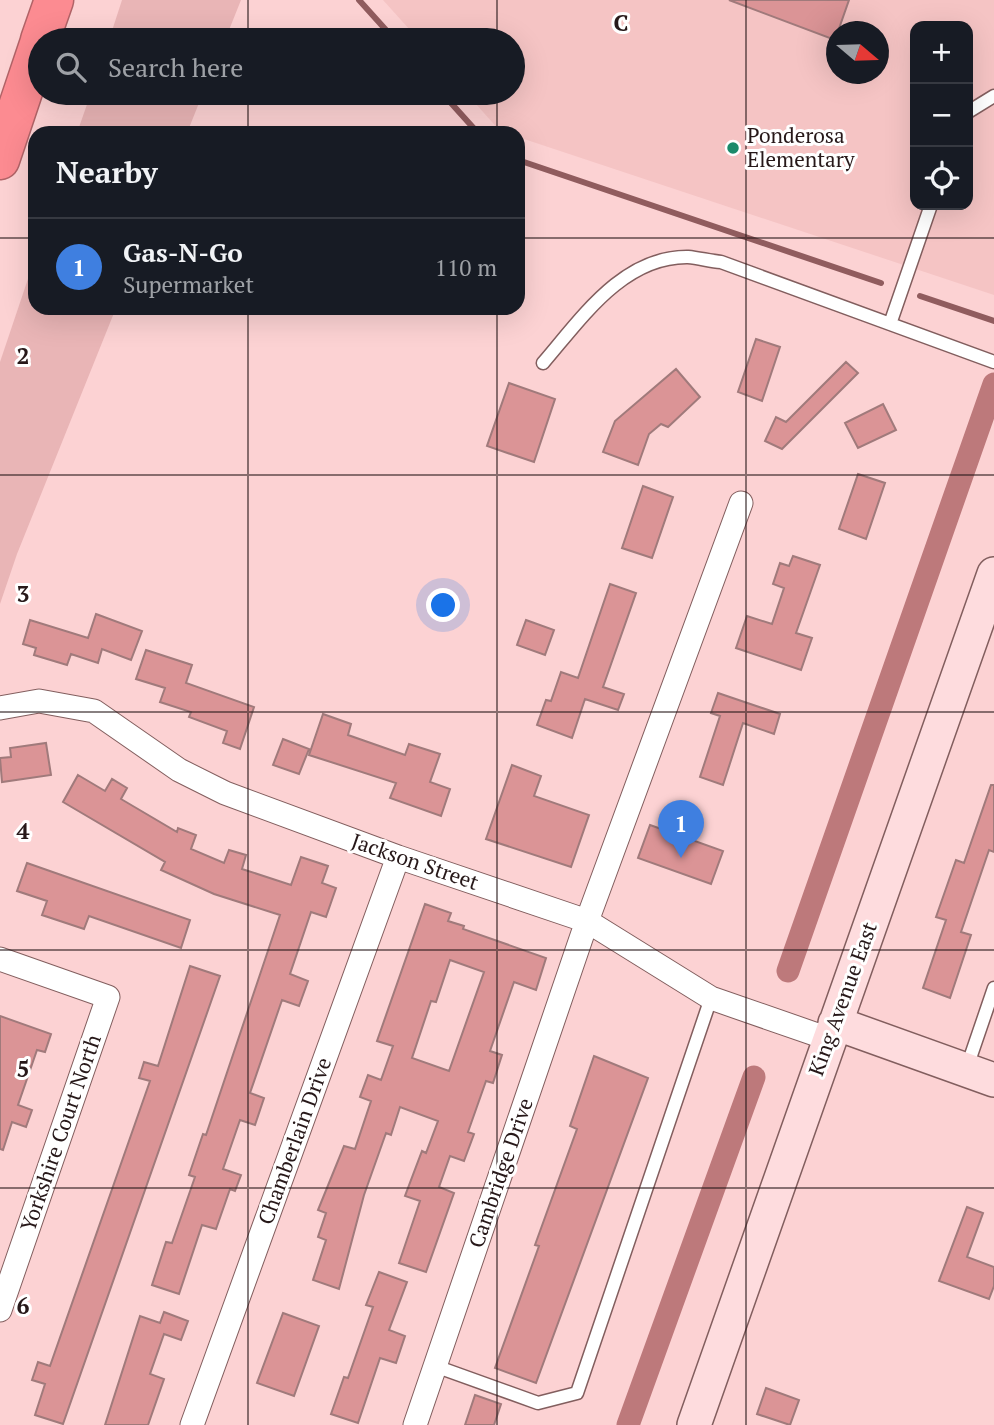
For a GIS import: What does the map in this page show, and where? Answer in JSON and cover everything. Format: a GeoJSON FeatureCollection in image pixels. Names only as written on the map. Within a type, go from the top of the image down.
{"type":"FeatureCollection","features":[{"type":"Feature","properties":{"kind":"highway"},"geometry":{"type":"LineString","coordinates":[[44,28],[54,0]]}},
{"type":"Feature","properties":{"kind":"highway"},"geometry":{"type":"LineString","coordinates":[[0,160],[28,77]]}},
{"type":"Feature","properties":{"kind":"main road","name":"King Avenue East"},"geometry":{"type":"LineString","coordinates":[[694,1425],[994,574]]}},
{"type":"Feature","properties":{"kind":"main road","name":"Jackson Street"},"geometry":{"type":"LineString","coordinates":[[832,1031],[980,1075]]}},
{"type":"Feature","properties":{"kind":"street","name":"Cambridge Drive"},"geometry":{"type":"LineString","coordinates":[[415,1425],[587,921],[740,503]]}},
{"type":"Feature","properties":{"kind":"street","name":"Jackson Street"},"geometry":{"type":"LineString","coordinates":[[0,708],[39,701],[94,711],[179,770],[225,793],[398,857],[587,921],[711,998],[832,1031]]}},
{"type":"Feature","properties":{"kind":"street","name":"Chamberlain Drive"},"geometry":{"type":"LineString","coordinates":[[192,1425],[398,857]]}},
{"type":"Feature","properties":{"kind":"street","name":"Yorkshire Court North"},"geometry":{"type":"LineString","coordinates":[[0,959],[108,997],[0,1310]]}},
{"type":"Feature","properties":{"kind":"lane"},"geometry":{"type":"LineString","coordinates":[[973,109],[994,96]]}},
{"type":"Feature","properties":{"kind":"lane"},"geometry":{"type":"LineString","coordinates":[[890,324],[930,210]]}},
{"type":"Feature","properties":{"kind":"lane"},"geometry":{"type":"LineString","coordinates":[[543,363],[602,296],[632,273],[658,261],[688,257],[721,262],[994,362]]}},
{"type":"Feature","properties":{"kind":"lane"},"geometry":{"type":"LineString","coordinates":[[980,1075],[994,988]]}},
{"type":"Feature","properties":{"kind":"lane"},"geometry":{"type":"LineString","coordinates":[[435,1366],[538,1403],[577,1393],[711,998]]}},
{"type":"Feature","properties":{"kind":"shaded area"},"geometry":{"type":"Polygon","coordinates":[[[122,0],[241,0],[230,28],[113,28],[122,0]]]}},
{"type":"Feature","properties":{"kind":"shaded area","name":"Ponderosa Elementary"},"geometry":{"type":"Polygon","coordinates":[[[383,0],[994,0],[994,295],[525,139],[525,126],[496,126],[477,105],[525,105],[525,28],[408,28],[383,0]]]}},
{"type":"Feature","properties":{"kind":"shaded area"},"geometry":{"type":"Polygon","coordinates":[[[87,105],[198,105],[190,126],[79,126],[87,105]]]}},
{"type":"Feature","properties":{"kind":"shaded area"},"geometry":{"type":"Polygon","coordinates":[[[28,279],[28,315],[113,315],[17,554],[0,604],[0,362],[28,279]]]}},
{"type":"Feature","properties":{"kind":"building"},"geometry":{"type":"Polygon","coordinates":[[[729,0],[849,0],[842,21],[826,21],[826,37],[729,0]]]}},
{"type":"Feature","properties":{"kind":"building"},"geometry":{"type":"Polygon","coordinates":[[[756,339],[780,347],[762,401],[738,392],[756,339]]]}},
{"type":"Feature","properties":{"kind":"building"},"geometry":{"type":"Polygon","coordinates":[[[846,362],[858,373],[782,449],[765,441],[776,417],[786,422],[846,362]]]}},
{"type":"Feature","properties":{"kind":"building"},"geometry":{"type":"Polygon","coordinates":[[[676,369],[700,397],[668,427],[661,424],[649,434],[638,465],[603,452],[615,421],[676,369]]]}},
{"type":"Feature","properties":{"kind":"building"},"geometry":{"type":"Polygon","coordinates":[[[509,383],[555,399],[534,462],[487,446],[509,383]]]}},
{"type":"Feature","properties":{"kind":"building"},"geometry":{"type":"Polygon","coordinates":[[[883,404],[896,430],[858,448],[845,423],[883,404]]]}},
{"type":"Feature","properties":{"kind":"building"},"geometry":{"type":"Polygon","coordinates":[[[858,474],[885,483],[866,539],[839,529],[858,474]]]}},
{"type":"Feature","properties":{"kind":"building"},"geometry":{"type":"Polygon","coordinates":[[[643,486],[673,497],[652,558],[622,548],[643,486]]]}},
{"type":"Feature","properties":{"kind":"building"},"geometry":{"type":"Polygon","coordinates":[[[793,556],[820,565],[796,633],[812,638],[801,670],[736,648],[747,616],[772,624],[784,588],[773,584],[780,563],[789,566],[793,556]]]}},
{"type":"Feature","properties":{"kind":"building"},"geometry":{"type":"Polygon","coordinates":[[[610,584],[636,593],[603,687],[624,694],[618,710],[585,699],[572,738],[537,725],[546,700],[551,701],[561,672],[578,678],[610,584]]]}},
{"type":"Feature","properties":{"kind":"building"},"geometry":{"type":"Polygon","coordinates":[[[96,614],[142,631],[131,660],[102,649],[98,663],[71,654],[67,665],[34,655],[36,648],[23,644],[30,620],[88,638],[96,614]]]}},
{"type":"Feature","properties":{"kind":"building"},"geometry":{"type":"Polygon","coordinates":[[[526,620],[554,630],[545,655],[517,645],[526,620]]]}},
{"type":"Feature","properties":{"kind":"building"},"geometry":{"type":"Polygon","coordinates":[[[146,650],[192,665],[186,683],[254,707],[240,749],[223,743],[227,731],[189,717],[191,712],[160,702],[165,688],[136,679],[146,650]]]}},
{"type":"Feature","properties":{"kind":"building"},"geometry":{"type":"Polygon","coordinates":[[[718,693],[780,714],[774,734],[743,723],[723,785],[700,777],[720,716],[711,713],[718,693]]]}},
{"type":"Feature","properties":{"kind":"building"},"geometry":{"type":"Polygon","coordinates":[[[323,714],[351,724],[348,735],[405,755],[409,744],[440,754],[430,782],[450,789],[441,816],[390,798],[396,783],[309,755],[323,714]]]}},
{"type":"Feature","properties":{"kind":"building"},"geometry":{"type":"Polygon","coordinates":[[[283,739],[309,749],[299,774],[273,765],[283,739]]]}},
{"type":"Feature","properties":{"kind":"building"},"geometry":{"type":"Polygon","coordinates":[[[46,743],[51,775],[2,782],[0,758],[11,757],[10,748],[46,743]]]}},
{"type":"Feature","properties":{"kind":"building"},"geometry":{"type":"Polygon","coordinates":[[[512,765],[541,776],[534,796],[589,815],[571,867],[486,839],[512,765]]]}},
{"type":"Feature","properties":{"kind":"building"},"geometry":{"type":"Polygon","coordinates":[[[78,775],[105,791],[112,779],[127,788],[121,799],[177,832],[178,828],[196,835],[191,849],[224,863],[229,850],[246,855],[242,869],[291,885],[301,857],[328,866],[322,883],[336,888],[326,917],[311,912],[290,974],[308,981],[299,1006],[282,1000],[250,1093],[264,1098],[255,1125],[240,1120],[223,1169],[241,1175],[235,1191],[230,1189],[216,1229],[202,1225],[179,1294],[152,1285],[166,1242],[172,1243],[195,1177],[189,1175],[203,1134],[206,1135],[280,915],[214,894],[161,870],[165,862],[63,802],[78,775]]]}},
{"type":"Feature","properties":{"kind":"building"},"geometry":{"type":"Polygon","coordinates":[[[991,785],[994,785],[994,852],[989,850],[961,932],[971,935],[950,998],[923,988],[946,920],[936,917],[956,860],[964,863],[991,785]]]}},
{"type":"Feature","properties":{"kind":"building"},"geometry":{"type":"Polygon","coordinates":[[[650,825],[723,851],[711,884],[638,858],[650,825]]]}},
{"type":"Feature","properties":{"kind":"building"},"geometry":{"type":"Polygon","coordinates":[[[27,863],[190,920],[181,948],[89,916],[84,929],[42,915],[47,901],[17,891],[27,863]]]}},
{"type":"Feature","properties":{"kind":"building"},"geometry":{"type":"Polygon","coordinates":[[[425,904],[451,913],[448,921],[464,926],[463,929],[546,958],[536,990],[514,982],[490,1051],[502,1055],[493,1083],[486,1081],[468,1132],[474,1134],[464,1161],[450,1156],[439,1187],[454,1193],[426,1272],[399,1263],[420,1201],[405,1196],[422,1151],[426,1153],[438,1121],[400,1107],[391,1135],[386,1133],[364,1195],[339,1289],[313,1280],[326,1240],[318,1237],[326,1213],[318,1210],[344,1146],[355,1149],[371,1101],[360,1097],[368,1075],[381,1080],[393,1046],[377,1041],[425,904]],[[450,960],[436,1002],[431,1001],[412,1058],[449,1071],[484,972],[450,960]]]}},
{"type":"Feature","properties":{"kind":"building"},"geometry":{"type":"Polygon","coordinates":[[[190,966],[220,976],[63,1424],[35,1415],[45,1384],[32,1380],[38,1362],[50,1366],[150,1081],[139,1078],[144,1062],[158,1066],[190,966]]]}},
{"type":"Feature","properties":{"kind":"building"},"geometry":{"type":"Polygon","coordinates":[[[0,1016],[51,1034],[45,1052],[37,1050],[18,1105],[32,1110],[26,1127],[12,1122],[3,1150],[0,1149],[0,1016]]]}},
{"type":"Feature","properties":{"kind":"building"},"geometry":{"type":"Polygon","coordinates":[[[594,1056],[648,1078],[536,1383],[495,1368],[577,1129],[570,1126],[594,1056]]]}},
{"type":"Feature","properties":{"kind":"building"},"geometry":{"type":"Polygon","coordinates":[[[967,1207],[983,1213],[967,1257],[994,1267],[994,1286],[989,1299],[939,1281],[967,1207]]]}},
{"type":"Feature","properties":{"kind":"building"},"geometry":{"type":"Polygon","coordinates":[[[379,1272],[407,1282],[389,1330],[405,1336],[396,1363],[380,1358],[358,1423],[331,1414],[344,1377],[348,1378],[373,1307],[366,1305],[379,1272]]]}},
{"type":"Feature","properties":{"kind":"building"},"geometry":{"type":"Polygon","coordinates":[[[164,1312],[188,1321],[181,1340],[164,1334],[150,1374],[164,1379],[148,1425],[105,1425],[140,1316],[160,1323],[164,1312]]]}},
{"type":"Feature","properties":{"kind":"building"},"geometry":{"type":"Polygon","coordinates":[[[283,1313],[319,1326],[294,1396],[257,1383],[283,1313]]]}},
{"type":"Feature","properties":{"kind":"building"},"geometry":{"type":"Polygon","coordinates":[[[766,1388],[799,1400],[790,1425],[757,1414],[766,1388]]]}},
{"type":"Feature","properties":{"kind":"building"},"geometry":{"type":"Polygon","coordinates":[[[475,1395],[501,1404],[494,1425],[465,1425],[475,1395]]]}},
{"type":"Feature","properties":{"kind":"waterway"},"geometry":{"type":"LineString","coordinates":[[359,0],[384,28]]}},
{"type":"Feature","properties":{"kind":"waterway"},"geometry":{"type":"LineString","coordinates":[[453,105],[472,126]]}},
{"type":"Feature","properties":{"kind":"waterway"},"geometry":{"type":"LineString","coordinates":[[525,162],[881,283]]}},
{"type":"Feature","properties":{"kind":"waterway"},"geometry":{"type":"LineString","coordinates":[[920,296],[994,321]]}},
{"type":"Feature","properties":{"kind":"waterway"},"geometry":{"type":"LineString","coordinates":[[788,971],[994,384]]}},
{"type":"Feature","properties":{"kind":"waterway"},"geometry":{"type":"LineString","coordinates":[[628,1425],[754,1077]]}},
{"type":"Feature","properties":{"kind":"place","name":"Ponderosa Elementary"},"geometry":{"type":"Point","coordinates":[733,148]}},
{"type":"Feature","properties":{"kind":"place","name":"Gas-N-Go"},"geometry":{"type":"Point","coordinates":[681,858]}}]}
